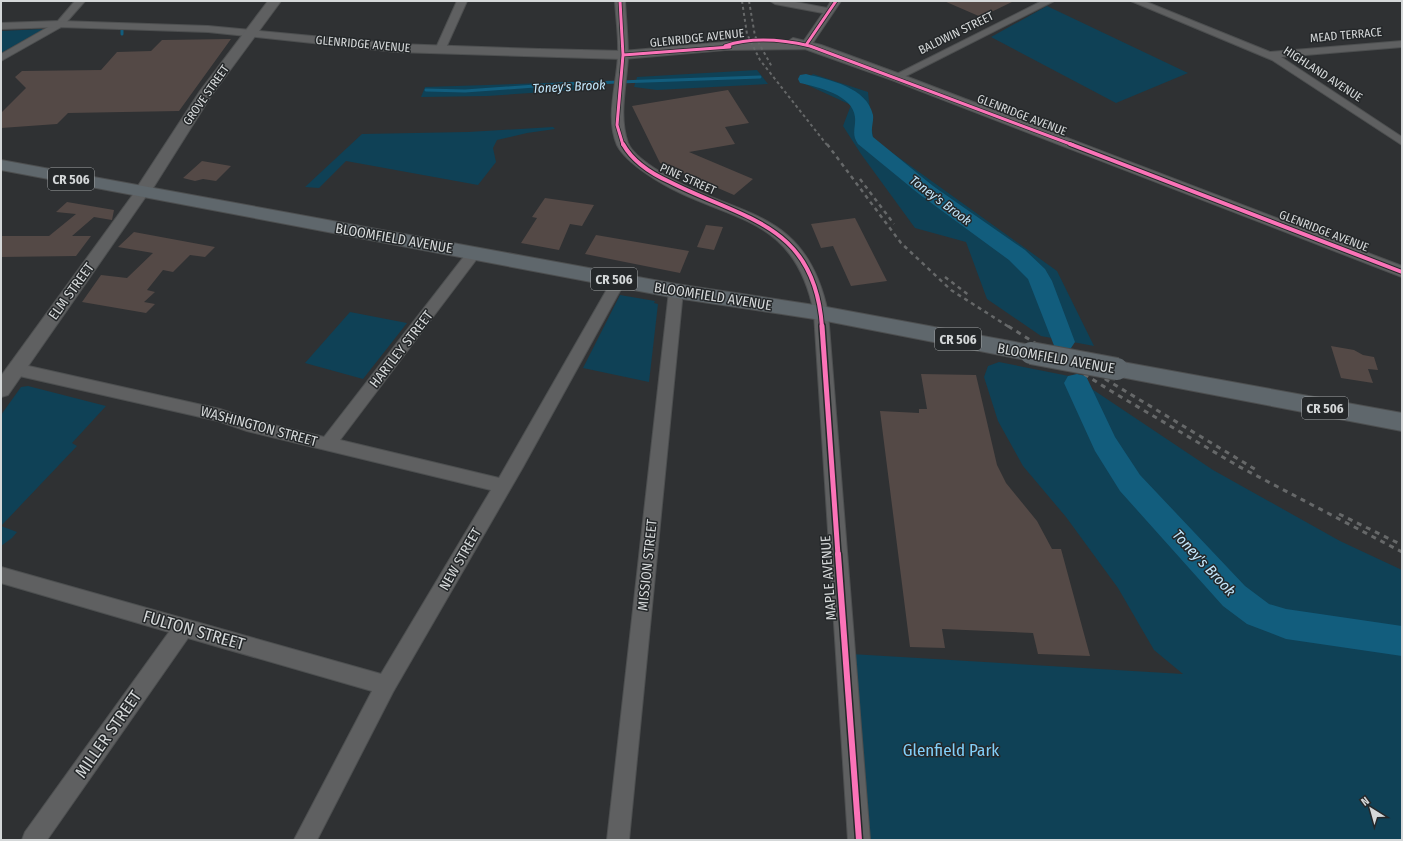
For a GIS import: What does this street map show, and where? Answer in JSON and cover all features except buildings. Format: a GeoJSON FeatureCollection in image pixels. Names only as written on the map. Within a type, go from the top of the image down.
{"type":"FeatureCollection","features":[{"type":"Feature","properties":{"kind":"main road","name":"GROVE STREET"},"geometry":{"type":"LineString","coordinates":[[142,192],[190,116],[249,34],[275,1]]}},
{"type":"Feature","properties":{"kind":"main road","name":"BLOOMFIELD AVENUE"},"geometry":{"type":"LineString","coordinates":[[1,165],[619,280],[820,313],[1402,422]]}},
{"type":"Feature","properties":{"kind":"street"},"geometry":{"type":"LineString","coordinates":[[1,58],[60,24],[80,1]]}},
{"type":"Feature","properties":{"kind":"street"},"geometry":{"type":"LineString","coordinates":[[440,50],[462,1]]}},
{"type":"Feature","properties":{"kind":"street","name":"PINE STREET"},"geometry":{"type":"LineString","coordinates":[[620,1],[623,55],[617,132],[621,142],[632,158],[661,179],[758,220],[781,235],[806,266],[816,294],[820,313]]}},
{"type":"Feature","properties":{"kind":"street"},"geometry":{"type":"LineString","coordinates":[[776,1],[830,11]]}},
{"type":"Feature","properties":{"kind":"street"},"geometry":{"type":"LineString","coordinates":[[806,46],[836,1]]}},
{"type":"Feature","properties":{"kind":"street","name":"BALDWIN STREET"},"geometry":{"type":"LineString","coordinates":[[896,77],[1049,1]]}},
{"type":"Feature","properties":{"kind":"street","name":"HIGHLAND AVENUE"},"geometry":{"type":"LineString","coordinates":[[1136,1],[1276,58],[1402,142]]}},
{"type":"Feature","properties":{"kind":"street","name":"GLENRIDGE AVENUE"},"geometry":{"type":"LineString","coordinates":[[1,26],[60,24],[208,29],[372,46],[440,50],[623,55],[725,46],[806,46],[896,77],[1402,272]]}},
{"type":"Feature","properties":{"kind":"street","name":"MEAD TERRACE"},"geometry":{"type":"LineString","coordinates":[[1268,55],[1402,44]]}},
{"type":"Feature","properties":{"kind":"street","name":"ELM STREET"},"geometry":{"type":"LineString","coordinates":[[1,390],[8,370],[142,192]]}},
{"type":"Feature","properties":{"kind":"street","name":"HARTLEY STREET"},"geometry":{"type":"LineString","coordinates":[[328,444],[474,253]]}},
{"type":"Feature","properties":{"kind":"street","name":"NEW STREET"},"geometry":{"type":"LineString","coordinates":[[305,840],[386,684],[502,486],[619,280]]}},
{"type":"Feature","properties":{"kind":"street","name":"MISSION STREET"},"geometry":{"type":"LineString","coordinates":[[618,840],[676,290]]}},
{"type":"Feature","properties":{"kind":"street","name":"MAPLE AVENUE"},"geometry":{"type":"LineString","coordinates":[[820,313],[859,840]]}},
{"type":"Feature","properties":{"kind":"street","name":"WASHINGTON STREET"},"geometry":{"type":"LineString","coordinates":[[8,370],[153,399],[220,415],[247,425],[502,486]]}},
{"type":"Feature","properties":{"kind":"street","name":"FULTON STREET"},"geometry":{"type":"LineString","coordinates":[[1,575],[386,684]]}},
{"type":"Feature","properties":{"kind":"street","name":"MILLER STREET"},"geometry":{"type":"LineString","coordinates":[[33,840],[184,627]]}},
{"type":"Feature","properties":{"kind":"green space"},"geometry":{"type":"Polygon","coordinates":[[[1047,6],[1188,73],[1116,103],[991,37],[1047,6]]]}},
{"type":"Feature","properties":{"kind":"green space"},"geometry":{"type":"Polygon","coordinates":[[[44,29],[1,53],[1,31],[44,29]]]}},
{"type":"Feature","properties":{"kind":"green space"},"geometry":{"type":"Polygon","coordinates":[[[757,70],[768,84],[657,90],[634,87],[637,77],[757,70]]]}},
{"type":"Feature","properties":{"kind":"green space"},"geometry":{"type":"Polygon","coordinates":[[[813,74],[868,92],[873,139],[1057,271],[1094,346],[1041,336],[987,299],[966,242],[915,228],[861,154],[843,126],[851,105],[803,83],[813,74]]]}},
{"type":"Feature","properties":{"kind":"green space"},"geometry":{"type":"Polygon","coordinates":[[[605,81],[604,88],[487,96],[421,97],[425,87],[605,81]]]}},
{"type":"Feature","properties":{"kind":"green space"},"geometry":{"type":"Polygon","coordinates":[[[553,127],[555,129],[527,133],[497,140],[493,148],[496,162],[478,185],[346,161],[319,188],[305,187],[362,134],[468,132],[553,127]]]}},
{"type":"Feature","properties":{"kind":"green space"},"geometry":{"type":"Polygon","coordinates":[[[620,295],[655,301],[654,303],[658,304],[649,382],[583,368],[620,295]]]}},
{"type":"Feature","properties":{"kind":"green space"},"geometry":{"type":"Polygon","coordinates":[[[350,312],[407,323],[363,379],[305,363],[350,312]]]}},
{"type":"Feature","properties":{"kind":"green space","name":"Glenfield Park"},"geometry":{"type":"Polygon","coordinates":[[[999,362],[1074,377],[1213,470],[1340,541],[1402,570],[1402,840],[866,840],[851,654],[1183,674],[1154,650],[1118,588],[1066,517],[1023,466],[998,421],[984,377],[988,366],[999,362]]]}},
{"type":"Feature","properties":{"kind":"green space"},"geometry":{"type":"Polygon","coordinates":[[[28,386],[106,406],[72,443],[77,446],[1,526],[1,415],[21,387],[28,386]]]}},
{"type":"Feature","properties":{"kind":"green space"},"geometry":{"type":"Polygon","coordinates":[[[1,526],[17,532],[12,538],[1,546],[1,526]]]}},
{"type":"Feature","properties":{"kind":"waterway","name":"Toney's Brook"},"geometry":{"type":"LineString","coordinates":[[426,90],[465,91],[562,84],[760,77]]}},
{"type":"Feature","properties":{"kind":"waterway","name":"Toney's Brook"},"geometry":{"type":"LineString","coordinates":[[806,79],[822,83],[850,96],[862,108],[864,116],[862,134],[865,140],[926,190],[1017,255],[1037,274],[1041,281],[1063,342]]}},
{"type":"Feature","properties":{"kind":"waterway","name":"Toney's Brook"},"geometry":{"type":"LineString","coordinates":[[1077,383],[1104,443],[1130,483],[1234,596],[1258,614],[1271,620],[1286,624],[1402,641]]}},
{"type":"Feature","properties":{"kind":"railway"},"geometry":{"type":"LineString","coordinates":[[742,1],[747,34],[760,60],[827,145]]}},
{"type":"Feature","properties":{"kind":"railway"},"geometry":{"type":"LineString","coordinates":[[749,1],[755,36],[772,67]]}},
{"type":"Feature","properties":{"kind":"railway"},"geometry":{"type":"LineString","coordinates":[[827,144],[901,243],[951,290],[1009,327]]}},
{"type":"Feature","properties":{"kind":"railway"},"geometry":{"type":"LineString","coordinates":[[860,179],[894,224]]}},
{"type":"Feature","properties":{"kind":"railway"},"geometry":{"type":"LineString","coordinates":[[945,277],[970,296]]}},
{"type":"Feature","properties":{"kind":"railway"},"geometry":{"type":"LineString","coordinates":[[1008,326],[1111,391],[1238,466],[1402,552]]}},
{"type":"Feature","properties":{"kind":"railway"},"geometry":{"type":"LineString","coordinates":[[1062,353],[1258,471]]}},
{"type":"Feature","properties":{"kind":"railway"},"geometry":{"type":"LineString","coordinates":[[1339,514],[1402,545]]}},
{"type":"Feature","properties":{"kind":"cycle path"},"geometry":{"type":"LineString","coordinates":[[620,1],[623,55],[617,125],[623,146],[638,163],[659,177],[684,190],[738,211],[761,222],[779,234],[802,260],[816,291],[821,313],[859,840]]}},
{"type":"Feature","properties":{"kind":"cycle path"},"geometry":{"type":"LineString","coordinates":[[806,45],[836,1]]}},
{"type":"Feature","properties":{"kind":"cycle path"},"geometry":{"type":"LineString","coordinates":[[725,46],[756,41],[782,41],[810,46],[847,58],[1402,272]]}},
{"type":"Feature","properties":{"kind":"cycle path"},"geometry":{"type":"LineString","coordinates":[[623,55],[730,47]]}}]}
